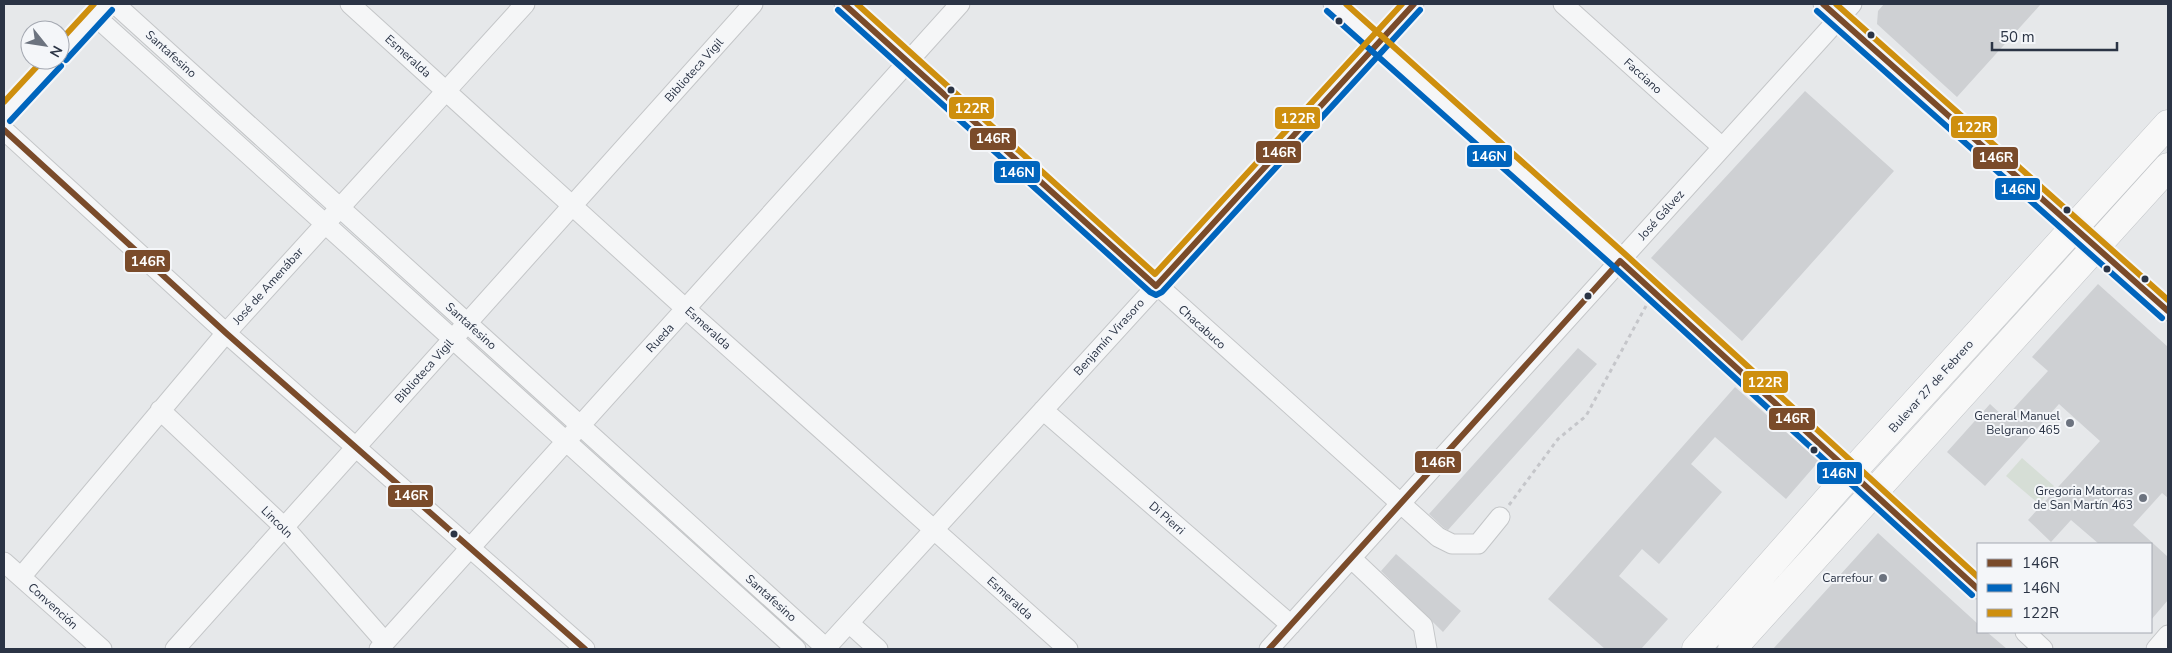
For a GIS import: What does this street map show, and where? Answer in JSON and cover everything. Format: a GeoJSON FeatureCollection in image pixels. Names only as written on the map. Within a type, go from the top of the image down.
{"type":"FeatureCollection","features":[{"type":"Feature","properties":{"kind":"main road","name":"Bulevar 27 de Febrero"},"geometry":{"type":"LineString","coordinates":[[1696,649],[1852,472],[2168,124]]}},
{"type":"Feature","properties":{"kind":"main road"},"geometry":{"type":"LineString","coordinates":[[1732,649],[2098,247],[2168,167]]}},
{"type":"Feature","properties":{"kind":"street","name":"Santafesino"},"geometry":{"type":"LineString","coordinates":[[115,4],[826,649]]}},
{"type":"Feature","properties":{"kind":"street","name":"Esmeralda"},"geometry":{"type":"LineString","coordinates":[[350,4],[686,309],[1068,649]]}},
{"type":"Feature","properties":{"kind":"street","name":"José de Amenábar"},"geometry":{"type":"LineString","coordinates":[[21,577],[226,333],[525,4]]}},
{"type":"Feature","properties":{"kind":"street","name":"Biblioteca Vigil"},"geometry":{"type":"LineString","coordinates":[[175,649],[753,4]]}},
{"type":"Feature","properties":{"kind":"street","name":"Chacabuco"},"geometry":{"type":"LineString","coordinates":[[844,4],[1156,286],[1438,537],[1452,544],[1478,544],[1500,517]]}},
{"type":"Feature","properties":{"kind":"street","name":"Rueda"},"geometry":{"type":"LineString","coordinates":[[382,646],[960,4]]}},
{"type":"Feature","properties":{"kind":"street"},"geometry":{"type":"LineString","coordinates":[[1334,4],[1620,261],[1977,588]]}},
{"type":"Feature","properties":{"kind":"street","name":"Benjamín Virasoro"},"geometry":{"type":"LineString","coordinates":[[826,649],[1414,4]]}},
{"type":"Feature","properties":{"kind":"street","name":"Facciano"},"geometry":{"type":"LineString","coordinates":[[1563,4],[1722,147]]}},
{"type":"Feature","properties":{"kind":"street"},"geometry":{"type":"LineString","coordinates":[[1823,4],[2168,311]]}},
{"type":"Feature","properties":{"kind":"street","name":"José Gálvez"},"geometry":{"type":"LineString","coordinates":[[1270,649],[1852,4]]}},
{"type":"Feature","properties":{"kind":"street","name":"Santafesino"},"geometry":{"type":"LineString","coordinates":[[100,10],[324,224],[796,649]]}},
{"type":"Feature","properties":{"kind":"street"},"geometry":{"type":"LineString","coordinates":[[70,43],[100,10]]}},
{"type":"Feature","properties":{"kind":"street"},"geometry":{"type":"LineString","coordinates":[[4,115],[45,70]]}},
{"type":"Feature","properties":{"kind":"street"},"geometry":{"type":"LineString","coordinates":[[4,130],[226,333],[585,649]]}},
{"type":"Feature","properties":{"kind":"street","name":"Lincoln"},"geometry":{"type":"LineString","coordinates":[[160,410],[284,527],[382,646]]}},
{"type":"Feature","properties":{"kind":"street","name":"Di Pierri"},"geometry":{"type":"LineString","coordinates":[[1043,410],[1291,625]]}},
{"type":"Feature","properties":{"kind":"street"},"geometry":{"type":"LineString","coordinates":[[1351,558],[1423,626],[1427,649]]}},
{"type":"Feature","properties":{"kind":"street","name":"Convención"},"geometry":{"type":"LineString","coordinates":[[4,562],[102,649]]}},
{"type":"Feature","properties":{"kind":"street"},"geometry":{"type":"LineString","coordinates":[[849,624],[878,649]]}},
{"type":"Feature","properties":{"kind":"street"},"geometry":{"type":"LineString","coordinates":[[2025,633],[2044,649]]}},
{"type":"Feature","properties":{"kind":"street"},"geometry":{"type":"LineString","coordinates":[[2156,649],[2168,635]]}},
{"type":"Feature","properties":{"kind":"path"},"geometry":{"type":"LineString","coordinates":[[1500,517],[1558,439],[1586,416],[1654,292]]}},
{"type":"Feature","properties":{"kind":"shaded area"},"geometry":{"type":"Polygon","coordinates":[[[2022,458],[2054,486],[2039,504],[2006,476],[2022,458]]]}},
{"type":"Feature","properties":{"kind":"building"},"geometry":{"type":"Polygon","coordinates":[[[1884,4],[2041,4],[1957,97],[1877,24],[1878,11],[1884,4]]]}},
{"type":"Feature","properties":{"kind":"building"},"geometry":{"type":"Polygon","coordinates":[[[1805,91],[1894,171],[1742,341],[1651,258],[1805,91]]]}},
{"type":"Feature","properties":{"kind":"building","name":"General Manuel Belgrano 465"},"geometry":{"type":"Polygon","coordinates":[[[2098,284],[2168,347],[2168,498],[2162,493],[2133,525],[2168,557],[2168,600],[2152,619],[2152,543],[2098,543],[2071,520],[2051,542],[2028,520],[2100,441],[2059,404],[1985,486],[1947,452],[1990,404],[2005,418],[2048,371],[2032,357],[2098,284]]]}},
{"type":"Feature","properties":{"kind":"building"},"geometry":{"type":"Polygon","coordinates":[[[1578,348],[1597,364],[1448,530],[1444,528],[1429,514],[1578,348]]]}},
{"type":"Feature","properties":{"kind":"building"},"geometry":{"type":"Polygon","coordinates":[[[1735,387],[1819,461],[1786,499],[1715,437],[1691,464],[1722,492],[1659,564],[1642,549],[1619,576],[1668,619],[1641,649],[1605,649],[1548,599],[1735,387]]]}},
{"type":"Feature","properties":{"kind":"building","name":"Carrefour"},"geometry":{"type":"Polygon","coordinates":[[[1878,533],[1977,623],[1977,633],[1988,633],[2007,649],[1773,649],[1878,533]]]}},
{"type":"Feature","properties":{"kind":"building"},"geometry":{"type":"Polygon","coordinates":[[[1396,554],[1461,611],[1443,632],[1381,571],[1396,554]]]}},
{"type":"Feature","properties":{"kind":"transit line","name":"122R"},"geometry":{"type":"LineString","coordinates":[[70,30],[94,4]]}},
{"type":"Feature","properties":{"kind":"transit line","name":"146R"},"geometry":{"type":"LineString","coordinates":[[844,4],[1156,286],[1414,4]]}},
{"type":"Feature","properties":{"kind":"transit line","name":"122R"},"geometry":{"type":"LineString","coordinates":[[857,4],[1155,274],[1402,4]]}},
{"type":"Feature","properties":{"kind":"transit line","name":"122R"},"geometry":{"type":"LineString","coordinates":[[1346,4],[1626,255],[1977,576]]}},
{"type":"Feature","properties":{"kind":"transit line","name":"146R"},"geometry":{"type":"LineString","coordinates":[[1823,4],[2168,311]]}},
{"type":"Feature","properties":{"kind":"transit line","name":"122R"},"geometry":{"type":"LineString","coordinates":[[1836,4],[2168,300]]}},
{"type":"Feature","properties":{"kind":"transit line","name":"146N"},"geometry":{"type":"LineString","coordinates":[[70,56],[112,10]]}},
{"type":"Feature","properties":{"kind":"transit line","name":"146N"},"geometry":{"type":"LineString","coordinates":[[838,10],[1150,292],[1156,295],[1162,292],[1420,10]]}},
{"type":"Feature","properties":{"kind":"transit line","name":"146N"},"geometry":{"type":"LineString","coordinates":[[1327,11],[1614,267],[1972,595]]}},
{"type":"Feature","properties":{"kind":"transit line","name":"146N"},"geometry":{"type":"LineString","coordinates":[[1817,11],[2162,318]]}},
{"type":"Feature","properties":{"kind":"transit line","name":"122R"},"geometry":{"type":"LineString","coordinates":[[4,102],[34,70]]}},
{"type":"Feature","properties":{"kind":"transit line","name":"146N"},"geometry":{"type":"LineString","coordinates":[[10,121],[57,70]]}},
{"type":"Feature","properties":{"kind":"transit line","name":"146R"},"geometry":{"type":"LineString","coordinates":[[4,130],[226,333],[585,649]]}},
{"type":"Feature","properties":{"kind":"transit line","name":"146R"},"geometry":{"type":"LineString","coordinates":[[1269,649],[1620,261],[1977,588]]}},
{"type":"Feature","properties":{"kind":"place","name":"General Manuel Belgrano 465"},"geometry":{"type":"Point","coordinates":[2070,423]}},
{"type":"Feature","properties":{"kind":"place","name":"Gregoria Matorras de San Martín 463"},"geometry":{"type":"Point","coordinates":[2143,498]}},
{"type":"Feature","properties":{"kind":"place","name":"Carrefour"},"geometry":{"type":"Point","coordinates":[1883,578]}}]}
